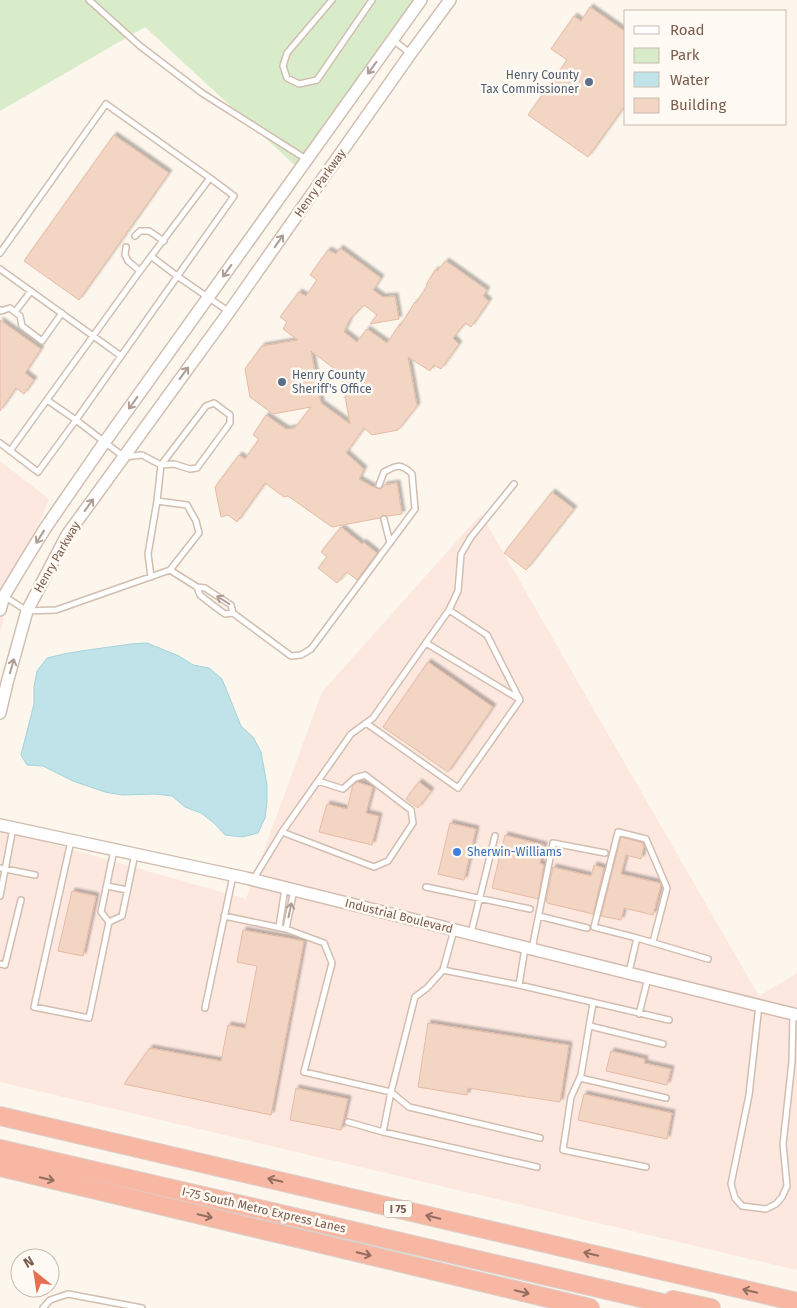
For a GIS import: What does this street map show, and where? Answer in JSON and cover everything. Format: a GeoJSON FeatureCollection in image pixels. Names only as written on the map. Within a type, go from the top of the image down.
{"type":"FeatureCollection","features":[{"type":"Feature","properties":{"kind":"highway","name":"I 75"},"geometry":{"type":"LineString","coordinates":[[0,1116],[797,1302]]}},
{"type":"Feature","properties":{"kind":"highway","name":"I-75 South Metro Express Lanes"},"geometry":{"type":"LineString","coordinates":[[0,1149],[528,1270]]}},
{"type":"Feature","properties":{"kind":"highway"},"geometry":{"type":"LineString","coordinates":[[0,1167],[590,1308]]}},
{"type":"Feature","properties":{"kind":"highway"},"geometry":{"type":"LineString","coordinates":[[528,1270],[684,1308]]}},
{"type":"Feature","properties":{"kind":"highway"},"geometry":{"type":"LineString","coordinates":[[528,1270],[711,1308]]}},
{"type":"Feature","properties":{"kind":"street","name":"Henry Parkway"},"geometry":{"type":"LineString","coordinates":[[0,610],[2,595],[104,443],[422,0]]}},
{"type":"Feature","properties":{"kind":"street","name":"Henry Parkway"},"geometry":{"type":"LineString","coordinates":[[0,713],[6,683],[27,611],[67,535],[229,312],[450,0]]}},
{"type":"Feature","properties":{"kind":"street","name":"Industrial Boulevard"},"geometry":{"type":"LineString","coordinates":[[0,825],[253,880],[795,1014]]}},
{"type":"Feature","properties":{"kind":"lane"},"geometry":{"type":"LineString","coordinates":[[89,0],[140,46],[202,92],[307,160]]}},
{"type":"Feature","properties":{"kind":"lane"},"geometry":{"type":"LineString","coordinates":[[332,0],[287,53],[283,66],[287,78],[299,84],[317,80],[372,0]]}},
{"type":"Feature","properties":{"kind":"lane"},"geometry":{"type":"LineString","coordinates":[[392,40],[411,53]]}},
{"type":"Feature","properties":{"kind":"lane"},"geometry":{"type":"LineString","coordinates":[[0,253],[106,104],[234,196],[38,472],[0,443]]}},
{"type":"Feature","properties":{"kind":"lane"},"geometry":{"type":"LineString","coordinates":[[10,451],[140,271],[210,178]]}},
{"type":"Feature","properties":{"kind":"lane"},"geometry":{"type":"LineString","coordinates":[[135,236],[140,231],[149,231],[164,241]]}},
{"type":"Feature","properties":{"kind":"lane"},"geometry":{"type":"LineString","coordinates":[[126,247],[124,256],[140,271]]}},
{"type":"Feature","properties":{"kind":"lane"},"geometry":{"type":"LineString","coordinates":[[152,257],[229,312]]}},
{"type":"Feature","properties":{"kind":"lane"},"geometry":{"type":"LineString","coordinates":[[0,269],[121,356]]}},
{"type":"Feature","properties":{"kind":"lane"},"geometry":{"type":"LineString","coordinates":[[15,312],[31,291]]}},
{"type":"Feature","properties":{"kind":"lane"},"geometry":{"type":"LineString","coordinates":[[0,310],[10,308],[20,316],[22,326],[42,341],[62,314]]}},
{"type":"Feature","properties":{"kind":"lane"},"geometry":{"type":"LineString","coordinates":[[47,400],[124,457],[142,455],[161,465],[174,464],[190,469],[197,468],[230,423],[230,415],[214,403],[206,406],[161,465],[148,554],[151,577]]}},
{"type":"Feature","properties":{"kind":"lane"},"geometry":{"type":"LineString","coordinates":[[170,570],[197,587],[205,588],[231,605],[233,613],[291,656],[301,655],[311,649],[414,510],[412,474],[406,468],[395,466],[384,472],[379,485]]}},
{"type":"Feature","properties":{"kind":"lane"},"geometry":{"type":"LineString","coordinates":[[253,880],[282,832],[351,734],[373,718],[449,610],[458,591],[462,554],[471,537],[514,484]]}},
{"type":"Feature","properties":{"kind":"lane"},"geometry":{"type":"LineString","coordinates":[[2,595],[27,611],[56,610],[170,570],[199,533],[196,520],[187,505],[157,501]]}},
{"type":"Feature","properties":{"kind":"lane"},"geometry":{"type":"LineString","coordinates":[[384,519],[390,542]]}},
{"type":"Feature","properties":{"kind":"lane"},"geometry":{"type":"LineString","coordinates":[[197,587],[200,595],[225,614],[233,613]]}},
{"type":"Feature","properties":{"kind":"lane"},"geometry":{"type":"LineString","coordinates":[[449,610],[488,636],[520,700]]}},
{"type":"Feature","properties":{"kind":"lane"},"geometry":{"type":"LineString","coordinates":[[426,643],[520,700]]}},
{"type":"Feature","properties":{"kind":"lane"},"geometry":{"type":"LineString","coordinates":[[366,723],[458,788],[520,700]]}},
{"type":"Feature","properties":{"kind":"lane"},"geometry":{"type":"LineString","coordinates":[[282,832],[374,867],[388,861],[413,823],[410,810],[366,775],[355,778],[343,789],[318,781]]}},
{"type":"Feature","properties":{"kind":"lane"},"geometry":{"type":"LineString","coordinates":[[0,896],[3,868],[14,828]]}},
{"type":"Feature","properties":{"kind":"lane"},"geometry":{"type":"LineString","coordinates":[[653,942],[667,888],[646,839],[618,832],[594,927],[708,958]]}},
{"type":"Feature","properties":{"kind":"lane"},"geometry":{"type":"LineString","coordinates":[[471,934],[495,836]]}},
{"type":"Feature","properties":{"kind":"lane"},"geometry":{"type":"LineString","coordinates":[[71,841],[34,1007],[89,1018],[109,922]]}},
{"type":"Feature","properties":{"kind":"lane"},"geometry":{"type":"LineString","coordinates":[[519,985],[539,916],[553,842],[605,854]]}},
{"type":"Feature","properties":{"kind":"lane"},"geometry":{"type":"LineString","coordinates":[[109,922],[101,912],[114,850]]}},
{"type":"Feature","properties":{"kind":"lane"},"geometry":{"type":"LineString","coordinates":[[109,922],[122,916],[135,854]]}},
{"type":"Feature","properties":{"kind":"lane"},"geometry":{"type":"LineString","coordinates":[[3,868],[35,875]]}},
{"type":"Feature","properties":{"kind":"lane"},"geometry":{"type":"LineString","coordinates":[[205,1008],[233,876]]}},
{"type":"Feature","properties":{"kind":"lane"},"geometry":{"type":"LineString","coordinates":[[107,886],[127,890]]}},
{"type":"Feature","properties":{"kind":"lane"},"geometry":{"type":"LineString","coordinates":[[426,887],[530,909]]}},
{"type":"Feature","properties":{"kind":"lane"},"geometry":{"type":"LineString","coordinates":[[279,927],[290,889]]}},
{"type":"Feature","properties":{"kind":"lane"},"geometry":{"type":"LineString","coordinates":[[286,929],[290,889]]}},
{"type":"Feature","properties":{"kind":"lane"},"geometry":{"type":"LineString","coordinates":[[0,964],[5,965],[21,900]]}},
{"type":"Feature","properties":{"kind":"lane"},"geometry":{"type":"LineString","coordinates":[[224,916],[279,927],[324,943],[332,963],[304,1072],[391,1092],[409,1107],[540,1138]]}},
{"type":"Feature","properties":{"kind":"lane"},"geometry":{"type":"LineString","coordinates":[[539,916],[587,928]]}},
{"type":"Feature","properties":{"kind":"lane"},"geometry":{"type":"LineString","coordinates":[[383,1132],[415,997],[427,988],[443,970],[454,930]]}},
{"type":"Feature","properties":{"kind":"lane"},"geometry":{"type":"LineString","coordinates":[[628,973],[637,938]]}},
{"type":"Feature","properties":{"kind":"lane"},"geometry":{"type":"LineString","coordinates":[[443,970],[519,985],[669,1020]]}},
{"type":"Feature","properties":{"kind":"lane"},"geometry":{"type":"LineString","coordinates":[[639,1014],[648,978]]}},
{"type":"Feature","properties":{"kind":"lane"},"geometry":{"type":"LineString","coordinates":[[594,1003],[582,1074],[571,1097],[563,1150],[646,1167]]}},
{"type":"Feature","properties":{"kind":"lane"},"geometry":{"type":"LineString","coordinates":[[759,1005],[749,1095],[731,1184],[735,1198],[742,1206],[766,1209],[776,1204],[787,1186],[783,1144],[795,1014]]}},
{"type":"Feature","properties":{"kind":"lane"},"geometry":{"type":"LineString","coordinates":[[590,1026],[663,1044]]}},
{"type":"Feature","properties":{"kind":"lane"},"geometry":{"type":"LineString","coordinates":[[580,1078],[666,1098]]}},
{"type":"Feature","properties":{"kind":"lane"},"geometry":{"type":"LineString","coordinates":[[348,1122],[383,1132],[537,1167]]}},
{"type":"Feature","properties":{"kind":"lane"},"geometry":{"type":"LineString","coordinates":[[43,1308],[50,1300],[68,1294],[142,1308]]}},
{"type":"Feature","properties":{"kind":"shaded area"},"geometry":{"type":"Polygon","coordinates":[[[0,461],[49,499],[7,604],[0,633],[0,461]]]}},
{"type":"Feature","properties":{"kind":"shaded area"},"geometry":{"type":"Polygon","coordinates":[[[481,514],[759,996],[797,973],[797,1270],[0,1082],[0,829],[246,899],[322,692],[481,514]]]}},
{"type":"Feature","properties":{"kind":"green space"},"geometry":{"type":"Polygon","coordinates":[[[0,0],[425,0],[301,171],[145,27],[0,111],[0,0]]]}},
{"type":"Feature","properties":{"kind":"water"},"geometry":{"type":"Polygon","coordinates":[[[147,643],[179,656],[193,665],[209,668],[222,679],[241,726],[253,737],[261,752],[267,785],[267,802],[265,818],[258,833],[242,837],[225,835],[201,813],[185,807],[172,796],[155,794],[122,795],[105,792],[73,781],[43,766],[27,765],[21,755],[34,704],[34,687],[37,671],[47,658],[81,651],[147,643]]]}},
{"type":"Feature","properties":{"kind":"building","name":"Henry County Tax Commissioner"},"geometry":{"type":"Polygon","coordinates":[[[590,7],[624,31],[624,107],[588,157],[528,115],[567,60],[551,49],[574,16],[581,21],[590,7]]]}},
{"type":"Feature","properties":{"kind":"building"},"geometry":{"type":"Polygon","coordinates":[[[114,135],[169,173],[79,300],[24,261],[114,135]]]}},
{"type":"Feature","properties":{"kind":"building","name":"Henry County Sheriff's Office"},"geometry":{"type":"Polygon","coordinates":[[[340,248],[381,278],[373,290],[383,297],[395,296],[399,319],[370,324],[377,315],[364,305],[350,319],[344,332],[357,342],[367,329],[387,343],[416,303],[435,270],[437,271],[446,261],[487,290],[483,296],[489,301],[471,327],[465,323],[453,338],[459,344],[441,369],[434,365],[430,371],[408,357],[417,406],[398,430],[372,435],[364,428],[346,453],[364,469],[359,479],[379,489],[384,485],[397,483],[402,514],[383,515],[380,518],[332,527],[288,496],[284,497],[265,483],[237,522],[228,515],[221,517],[215,487],[239,455],[245,459],[259,439],[253,435],[266,415],[286,429],[295,428],[311,407],[273,414],[250,397],[245,369],[262,346],[298,340],[283,329],[287,322],[280,317],[299,292],[306,296],[317,280],[310,275],[328,250],[336,254],[340,248]],[[311,351],[321,403],[350,424],[341,374],[311,351]]]}},
{"type":"Feature","properties":{"kind":"building"},"geometry":{"type":"Polygon","coordinates":[[[0,320],[41,349],[25,373],[34,380],[24,394],[16,388],[0,411],[0,320]]]}},
{"type":"Feature","properties":{"kind":"building"},"geometry":{"type":"Polygon","coordinates":[[[552,492],[574,509],[526,570],[504,553],[552,492]]]}},
{"type":"Feature","properties":{"kind":"building"},"geometry":{"type":"Polygon","coordinates":[[[341,527],[377,553],[357,580],[347,572],[337,583],[318,568],[327,557],[321,552],[341,527]]]}},
{"type":"Feature","properties":{"kind":"building"},"geometry":{"type":"Polygon","coordinates":[[[428,662],[493,707],[448,772],[383,727],[428,662]]]}},
{"type":"Feature","properties":{"kind":"building"},"geometry":{"type":"Polygon","coordinates":[[[357,782],[373,787],[366,813],[379,816],[372,845],[319,832],[327,804],[347,809],[353,785],[357,782]]]}},
{"type":"Feature","properties":{"kind":"building"},"geometry":{"type":"Polygon","coordinates":[[[419,782],[431,791],[418,808],[406,799],[419,782]]]}},
{"type":"Feature","properties":{"kind":"building","name":"Sherwin-Williams"},"geometry":{"type":"Polygon","coordinates":[[[450,823],[476,829],[464,880],[438,874],[450,823]]]}},
{"type":"Feature","properties":{"kind":"building"},"geometry":{"type":"Polygon","coordinates":[[[505,835],[544,845],[540,863],[544,865],[538,899],[492,888],[505,835]]]}},
{"type":"Feature","properties":{"kind":"building"},"geometry":{"type":"Polygon","coordinates":[[[621,837],[643,843],[644,846],[641,859],[626,855],[621,874],[660,883],[661,885],[653,915],[624,908],[621,920],[601,916],[621,837]]]}},
{"type":"Feature","properties":{"kind":"building"},"geometry":{"type":"Polygon","coordinates":[[[594,865],[604,868],[593,914],[547,903],[553,867],[591,876],[594,865]]]}},
{"type":"Feature","properties":{"kind":"building"},"geometry":{"type":"Polygon","coordinates":[[[72,891],[96,896],[83,956],[58,951],[72,891]]]}},
{"type":"Feature","properties":{"kind":"building"},"geometry":{"type":"Polygon","coordinates":[[[243,930],[304,941],[271,1115],[124,1084],[150,1048],[221,1061],[228,1025],[245,1028],[257,966],[237,962],[243,930]]]}},
{"type":"Feature","properties":{"kind":"building"},"geometry":{"type":"Polygon","coordinates":[[[428,1023],[569,1045],[560,1102],[468,1088],[467,1095],[418,1087],[428,1023]]]}},
{"type":"Feature","properties":{"kind":"building"},"geometry":{"type":"Polygon","coordinates":[[[611,1051],[645,1059],[644,1063],[671,1069],[667,1085],[606,1071],[611,1051]]]}},
{"type":"Feature","properties":{"kind":"building"},"geometry":{"type":"Polygon","coordinates":[[[296,1088],[348,1099],[341,1130],[290,1120],[296,1088]]]}},
{"type":"Feature","properties":{"kind":"building"},"geometry":{"type":"Polygon","coordinates":[[[584,1094],[672,1113],[667,1139],[578,1120],[584,1094]]]}},
{"type":"Feature","properties":{"kind":"place","name":"Henry County Tax Commissioner"},"geometry":{"type":"Point","coordinates":[589,82]}},
{"type":"Feature","properties":{"kind":"place","name":"Henry County Sheriff's Office"},"geometry":{"type":"Point","coordinates":[282,382]}},
{"type":"Feature","properties":{"kind":"place","name":"Sherwin-Williams"},"geometry":{"type":"Point","coordinates":[457,852]}}]}
